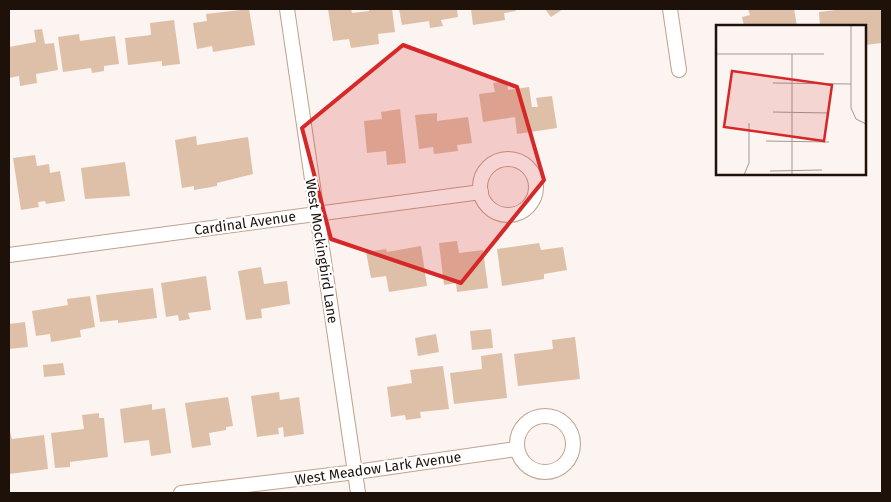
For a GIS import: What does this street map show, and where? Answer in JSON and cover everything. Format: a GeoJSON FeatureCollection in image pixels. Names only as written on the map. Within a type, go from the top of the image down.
{"type":"FeatureCollection","features":[{"type":"Feature","properties":{"kind":"street","name":"West Mockingbird Lane"},"geometry":{"type":"LineString","coordinates":[[287,9],[358,493]]}},
{"type":"Feature","properties":{"kind":"street"},"geometry":{"type":"LineString","coordinates":[[670,9],[678,70]]}},
{"type":"Feature","properties":{"kind":"street"},"geometry":{"type":"LineString","coordinates":[[505,160],[522,163],[534,177],[536,185],[531,203],[524,210],[507,215],[490,208],[481,192],[480,183],[489,167],[505,160]]}},
{"type":"Feature","properties":{"kind":"street","name":"Cardinal Avenue"},"geometry":{"type":"LineString","coordinates":[[9,255],[481,192]]}},
{"type":"Feature","properties":{"kind":"street"},"geometry":{"type":"LineString","coordinates":[[542,416],[560,420],[572,435],[572,453],[560,468],[552,472],[542,472],[525,465],[516,449],[519,430],[533,418],[542,416]]}},
{"type":"Feature","properties":{"kind":"street","name":"West Meadow Lark Avenue"},"geometry":{"type":"LineString","coordinates":[[181,493],[356,472],[516,449]]}},
{"type":"Feature","properties":{"kind":"highlighted area"},"geometry":{"type":"Polygon","coordinates":[[[403,45],[517,87],[544,180],[461,283],[331,239],[302,128],[403,45]]]}},
{"type":"Feature","properties":{"kind":"building"},"geometry":{"type":"Polygon","coordinates":[[[249,9],[255,45],[213,52],[212,46],[197,49],[193,23],[207,21],[206,14],[249,9]]]}},
{"type":"Feature","properties":{"kind":"building"},"geometry":{"type":"Polygon","coordinates":[[[328,9],[351,9],[352,13],[369,11],[369,9],[392,9],[395,32],[378,34],[379,44],[351,48],[349,39],[333,41],[328,9]]]}},
{"type":"Feature","properties":{"kind":"building"},"geometry":{"type":"Polygon","coordinates":[[[399,9],[457,9],[458,17],[441,20],[443,26],[430,28],[429,21],[402,25],[399,9]]]}},
{"type":"Feature","properties":{"kind":"building"},"geometry":{"type":"Polygon","coordinates":[[[471,9],[515,9],[516,11],[504,13],[505,20],[473,25],[471,9]]]}},
{"type":"Feature","properties":{"kind":"building"},"geometry":{"type":"Polygon","coordinates":[[[545,9],[563,9],[551,17],[545,9]]]}},
{"type":"Feature","properties":{"kind":"building"},"geometry":{"type":"Polygon","coordinates":[[[748,9],[794,9],[797,25],[744,25],[742,17],[750,15],[748,9]]]}},
{"type":"Feature","properties":{"kind":"building"},"geometry":{"type":"Polygon","coordinates":[[[845,9],[882,9],[882,43],[866,45],[866,25],[820,25],[819,12],[845,9]]]}},
{"type":"Feature","properties":{"kind":"building"},"geometry":{"type":"Polygon","coordinates":[[[174,20],[180,64],[162,66],[162,61],[128,65],[125,38],[151,35],[150,23],[174,20]]]}},
{"type":"Feature","properties":{"kind":"building"},"geometry":{"type":"Polygon","coordinates":[[[42,29],[45,44],[54,43],[58,70],[36,74],[37,83],[20,86],[19,76],[9,78],[9,47],[36,42],[34,30],[42,29]]]}},
{"type":"Feature","properties":{"kind":"building"},"geometry":{"type":"Polygon","coordinates":[[[79,34],[80,41],[115,36],[119,64],[104,66],[104,71],[92,73],[91,68],[63,72],[58,37],[79,34]]]}},
{"type":"Feature","properties":{"kind":"building"},"geometry":{"type":"Polygon","coordinates":[[[507,81],[508,90],[529,87],[532,107],[538,107],[536,98],[552,96],[557,128],[517,134],[515,117],[483,122],[479,94],[495,92],[493,83],[507,81]]]}},
{"type":"Feature","properties":{"kind":"building"},"geometry":{"type":"Polygon","coordinates":[[[400,109],[406,163],[387,165],[386,151],[367,153],[364,121],[382,119],[381,112],[400,109]]]}},
{"type":"Feature","properties":{"kind":"building"},"geometry":{"type":"Polygon","coordinates":[[[437,113],[437,121],[468,117],[472,143],[457,145],[458,151],[434,154],[433,147],[419,149],[415,115],[437,113]]]}},
{"type":"Feature","properties":{"kind":"building"},"geometry":{"type":"Polygon","coordinates":[[[196,136],[197,145],[248,137],[253,174],[217,183],[217,186],[194,190],[194,186],[182,188],[175,140],[196,136]]]}},
{"type":"Feature","properties":{"kind":"building"},"geometry":{"type":"Polygon","coordinates":[[[35,155],[37,166],[49,164],[50,173],[60,171],[65,201],[46,204],[45,201],[38,202],[39,207],[21,210],[13,158],[35,155]]]}},
{"type":"Feature","properties":{"kind":"building"},"geometry":{"type":"Polygon","coordinates":[[[125,162],[130,196],[85,199],[81,168],[125,162]]]}},
{"type":"Feature","properties":{"kind":"building"},"geometry":{"type":"Polygon","coordinates":[[[457,241],[459,253],[483,250],[488,288],[457,292],[456,283],[444,285],[439,243],[457,241]]]}},
{"type":"Feature","properties":{"kind":"building"},"geometry":{"type":"Polygon","coordinates":[[[539,243],[541,250],[563,247],[567,270],[544,274],[544,279],[502,286],[497,249],[539,243]]]}},
{"type":"Feature","properties":{"kind":"building"},"geometry":{"type":"Polygon","coordinates":[[[421,246],[427,286],[389,292],[386,276],[371,278],[366,252],[386,249],[387,252],[421,246]]]}},
{"type":"Feature","properties":{"kind":"building"},"geometry":{"type":"Polygon","coordinates":[[[261,267],[264,284],[287,281],[290,304],[261,309],[262,318],[246,320],[238,271],[261,267]]]}},
{"type":"Feature","properties":{"kind":"building"},"geometry":{"type":"Polygon","coordinates":[[[206,276],[211,310],[188,313],[190,319],[179,321],[178,315],[166,317],[161,283],[206,276]]]}},
{"type":"Feature","properties":{"kind":"building"},"geometry":{"type":"Polygon","coordinates":[[[153,288],[157,318],[118,323],[118,320],[100,322],[96,295],[153,288]]]}},
{"type":"Feature","properties":{"kind":"building"},"geometry":{"type":"Polygon","coordinates":[[[90,296],[95,327],[80,330],[81,337],[51,342],[50,334],[36,336],[32,311],[68,305],[67,299],[90,296]]]}},
{"type":"Feature","properties":{"kind":"building"},"geometry":{"type":"Polygon","coordinates":[[[25,322],[28,347],[9,349],[9,324],[25,322]]]}},
{"type":"Feature","properties":{"kind":"building"},"geometry":{"type":"Polygon","coordinates":[[[491,329],[493,348],[472,350],[470,331],[491,329]]]}},
{"type":"Feature","properties":{"kind":"building"},"geometry":{"type":"Polygon","coordinates":[[[436,334],[439,352],[418,356],[415,338],[436,334]]]}},
{"type":"Feature","properties":{"kind":"building"},"geometry":{"type":"Polygon","coordinates":[[[575,337],[580,379],[518,386],[514,354],[553,349],[552,340],[575,337]]]}},
{"type":"Feature","properties":{"kind":"building"},"geometry":{"type":"Polygon","coordinates":[[[502,353],[507,398],[454,404],[450,373],[482,369],[481,356],[502,353]]]}},
{"type":"Feature","properties":{"kind":"building"},"geometry":{"type":"Polygon","coordinates":[[[63,363],[65,375],[44,377],[43,365],[63,363]]]}},
{"type":"Feature","properties":{"kind":"building"},"geometry":{"type":"Polygon","coordinates":[[[443,366],[449,409],[420,412],[421,418],[406,420],[405,415],[391,417],[387,387],[412,383],[410,370],[443,366]]]}},
{"type":"Feature","properties":{"kind":"building"},"geometry":{"type":"Polygon","coordinates":[[[279,392],[280,400],[299,397],[304,434],[284,437],[283,427],[278,428],[279,434],[257,437],[251,396],[279,392]]]}},
{"type":"Feature","properties":{"kind":"building"},"geometry":{"type":"Polygon","coordinates":[[[228,397],[233,426],[226,427],[226,430],[209,433],[211,445],[192,448],[185,403],[228,397]]]}},
{"type":"Feature","properties":{"kind":"building"},"geometry":{"type":"Polygon","coordinates":[[[152,404],[152,410],[165,408],[171,453],[151,456],[149,440],[124,443],[120,409],[152,404]]]}},
{"type":"Feature","properties":{"kind":"building"},"geometry":{"type":"Polygon","coordinates":[[[99,413],[99,418],[104,418],[108,457],[70,462],[70,467],[55,468],[51,433],[84,429],[82,415],[99,413]]]}},
{"type":"Feature","properties":{"kind":"building"},"geometry":{"type":"Polygon","coordinates":[[[9,428],[12,439],[44,435],[48,469],[9,474],[9,428]]]}}]}
